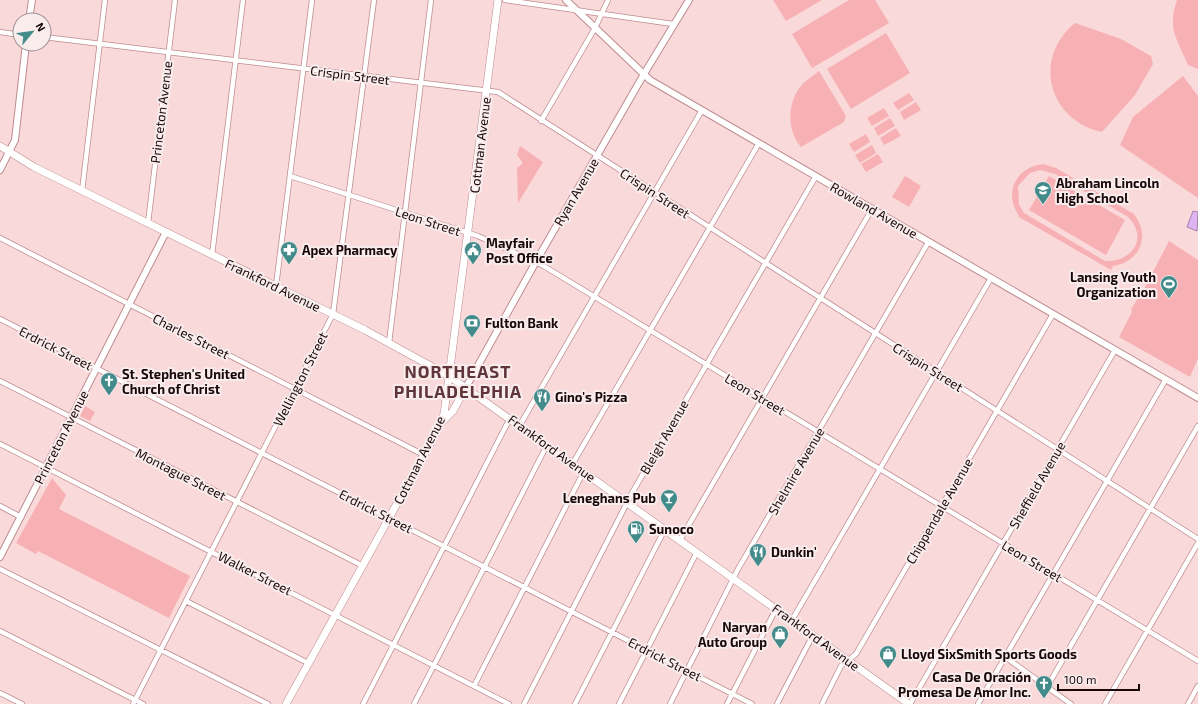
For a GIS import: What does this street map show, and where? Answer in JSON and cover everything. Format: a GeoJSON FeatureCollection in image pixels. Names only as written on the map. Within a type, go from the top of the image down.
{"type":"FeatureCollection","features":[{"type":"Feature","properties":{"kind":"main road","name":"Cottman Avenue"},"geometry":{"type":"LineString","coordinates":[[286,704],[424,455],[440,425],[445,409],[498,0]]}},
{"type":"Feature","properties":{"kind":"main road","name":"Frankford Avenue"},"geometry":{"type":"LineString","coordinates":[[0,146],[34,167],[333,314],[449,376],[520,425],[909,704]]}},
{"type":"Feature","properties":{"kind":"main road"},"geometry":{"type":"LineString","coordinates":[[440,425],[453,411],[466,387]]}},
{"type":"Feature","properties":{"kind":"street"},"geometry":{"type":"LineString","coordinates":[[30,12],[32,0]]}},
{"type":"Feature","properties":{"kind":"street"},"geometry":{"type":"LineString","coordinates":[[82,191],[105,0]]}},
{"type":"Feature","properties":{"kind":"street","name":"Princeton Avenue"},"geometry":{"type":"LineString","coordinates":[[148,223],[175,0]]}},
{"type":"Feature","properties":{"kind":"street"},"geometry":{"type":"LineString","coordinates":[[212,255],[243,0]]}},
{"type":"Feature","properties":{"kind":"street"},"geometry":{"type":"LineString","coordinates":[[276,286],[312,0]]}},
{"type":"Feature","properties":{"kind":"street","name":"Wellington Street"},"geometry":{"type":"LineString","coordinates":[[134,702],[333,314],[374,0]]}},
{"type":"Feature","properties":{"kind":"street"},"geometry":{"type":"LineString","coordinates":[[389,343],[431,0]]}},
{"type":"Feature","properties":{"kind":"street"},"geometry":{"type":"LineString","coordinates":[[505,0],[673,24]]}},
{"type":"Feature","properties":{"kind":"street","name":"Rowland Avenue"},"geometry":{"type":"LineString","coordinates":[[566,0],[650,80],[1198,398]]}},
{"type":"Feature","properties":{"kind":"street"},"geometry":{"type":"LineString","coordinates":[[541,120],[595,28],[600,14],[608,0]]}},
{"type":"Feature","properties":{"kind":"street","name":"Ryan Avenue"},"geometry":{"type":"LineString","coordinates":[[466,387],[597,155],[673,24],[689,0]]}},
{"type":"Feature","properties":{"kind":"street"},"geometry":{"type":"LineString","coordinates":[[0,32],[12,34]]}},
{"type":"Feature","properties":{"kind":"street","name":"Crispin Street"},"geometry":{"type":"LineString","coordinates":[[52,39],[498,92],[1198,539]]}},
{"type":"Feature","properties":{"kind":"street"},"geometry":{"type":"LineString","coordinates":[[0,170],[10,152],[15,136],[25,52]]}},
{"type":"Feature","properties":{"kind":"street"},"geometry":{"type":"LineString","coordinates":[[520,425],[702,110]]}},
{"type":"Feature","properties":{"kind":"street"},"geometry":{"type":"LineString","coordinates":[[573,464],[759,143]]}},
{"type":"Feature","properties":{"kind":"street","name":"Leon Street"},"geometry":{"type":"LineString","coordinates":[[290,176],[405,214],[478,236],[536,262],[1198,661]]}},
{"type":"Feature","properties":{"kind":"street","name":"Bleigh Avenue"},"geometry":{"type":"LineString","coordinates":[[524,704],[627,502],[816,176]]}},
{"type":"Feature","properties":{"kind":"street"},"geometry":{"type":"LineString","coordinates":[[680,540],[872,209]]}},
{"type":"Feature","properties":{"kind":"street","name":"Princeton Avenue"},"geometry":{"type":"LineString","coordinates":[[0,557],[166,232]]}},
{"type":"Feature","properties":{"kind":"street","name":"Charles Street"},"geometry":{"type":"LineString","coordinates":[[0,238],[424,455]]}},
{"type":"Feature","properties":{"kind":"street","name":"Shelmire Avenue"},"geometry":{"type":"LineString","coordinates":[[670,704],[734,578],[929,241]]}},
{"type":"Feature","properties":{"kind":"street"},"geometry":{"type":"LineString","coordinates":[[792,620],[991,278]]}},
{"type":"Feature","properties":{"kind":"street","name":"Chippendale Avenue"},"geometry":{"type":"LineString","coordinates":[[822,704],[841,666],[856,654],[1053,314]]}},
{"type":"Feature","properties":{"kind":"street","name":"Erdrick Street"},"geometry":{"type":"LineString","coordinates":[[0,319],[752,704]]}},
{"type":"Feature","properties":{"kind":"street","name":"Sheffield Avenue"},"geometry":{"type":"LineString","coordinates":[[909,704],[1115,350]]}},
{"type":"Feature","properties":{"kind":"street"},"geometry":{"type":"LineString","coordinates":[[978,704],[1166,379]]}},
{"type":"Feature","properties":{"kind":"street","name":"Montague Street"},"geometry":{"type":"LineString","coordinates":[[0,381],[362,566]]}},
{"type":"Feature","properties":{"kind":"street"},"geometry":{"type":"LineString","coordinates":[[364,704],[510,418]]}},
{"type":"Feature","properties":{"kind":"street"},"geometry":{"type":"LineString","coordinates":[[1047,687],[1198,426]]}},
{"type":"Feature","properties":{"kind":"street","name":"Walker Street"},"geometry":{"type":"LineString","coordinates":[[0,444],[509,704]]}},
{"type":"Feature","properties":{"kind":"street"},"geometry":{"type":"LineString","coordinates":[[414,704],[547,445]]}},
{"type":"Feature","properties":{"kind":"street"},"geometry":{"type":"LineString","coordinates":[[474,686],[584,471]]}},
{"type":"Feature","properties":{"kind":"street"},"geometry":{"type":"LineString","coordinates":[[0,506],[21,517]]}},
{"type":"Feature","properties":{"kind":"street"},"geometry":{"type":"LineString","coordinates":[[575,704],[665,529]]}},
{"type":"Feature","properties":{"kind":"street"},"geometry":{"type":"LineString","coordinates":[[1104,704],[1198,543]]}},
{"type":"Feature","properties":{"kind":"street"},"geometry":{"type":"LineString","coordinates":[[619,704],[697,552]]}},
{"type":"Feature","properties":{"kind":"street"},"geometry":{"type":"LineString","coordinates":[[0,569],[268,704]]}},
{"type":"Feature","properties":{"kind":"street"},"geometry":{"type":"LineString","coordinates":[[186,601],[308,663]]}},
{"type":"Feature","properties":{"kind":"street"},"geometry":{"type":"LineString","coordinates":[[727,704],[776,608]]}},
{"type":"Feature","properties":{"kind":"street"},"geometry":{"type":"LineString","coordinates":[[0,631],[134,702],[143,704]]}},
{"type":"Feature","properties":{"kind":"street"},"geometry":{"type":"LineString","coordinates":[[777,704],[813,635]]}},
{"type":"Feature","properties":{"kind":"street"},"geometry":{"type":"LineString","coordinates":[[1005,657],[1071,704]]}},
{"type":"Feature","properties":{"kind":"street"},"geometry":{"type":"LineString","coordinates":[[1188,704],[1198,686]]}},
{"type":"Feature","properties":{"kind":"street"},"geometry":{"type":"LineString","coordinates":[[0,693],[22,704]]}},
{"type":"Feature","properties":{"kind":"shaded area"},"geometry":{"type":"Polygon","coordinates":[[[773,0],[822,0],[786,21],[773,0]]]}},
{"type":"Feature","properties":{"kind":"shaded area"},"geometry":{"type":"Polygon","coordinates":[[[849,0],[875,0],[889,23],[812,68],[792,34],[849,0]]]}},
{"type":"Feature","properties":{"kind":"shaded area"},"geometry":{"type":"Polygon","coordinates":[[[1177,0],[1198,0],[1198,69],[1188,65],[1177,41],[1173,26],[1173,19],[1177,0]]]}},
{"type":"Feature","properties":{"kind":"shaded area"},"geometry":{"type":"Polygon","coordinates":[[[1075,23],[1121,39],[1151,56],[1153,64],[1135,95],[1102,132],[1084,125],[1069,115],[1058,101],[1052,86],[1050,70],[1053,53],[1062,37],[1075,23]]]}},
{"type":"Feature","properties":{"kind":"shaded area"},"geometry":{"type":"Polygon","coordinates":[[[886,33],[910,73],[851,109],[827,69],[886,33]]]}},
{"type":"Feature","properties":{"kind":"shaded area"},"geometry":{"type":"Polygon","coordinates":[[[819,71],[846,116],[844,122],[801,147],[796,141],[793,133],[790,117],[791,109],[800,87],[819,71]]]}},
{"type":"Feature","properties":{"kind":"shaded area"},"geometry":{"type":"Polygon","coordinates":[[[1183,76],[1198,96],[1198,198],[1120,145],[1133,117],[1183,76]]]}},
{"type":"Feature","properties":{"kind":"shaded area"},"geometry":{"type":"Polygon","coordinates":[[[909,93],[914,100],[898,110],[893,103],[909,93]]]}},
{"type":"Feature","properties":{"kind":"shaded area"},"geometry":{"type":"Polygon","coordinates":[[[916,102],[921,110],[904,120],[900,112],[916,102]]]}},
{"type":"Feature","properties":{"kind":"shaded area"},"geometry":{"type":"Polygon","coordinates":[[[884,108],[889,116],[872,126],[867,118],[884,108]]]}},
{"type":"Feature","properties":{"kind":"shaded area"},"geometry":{"type":"Polygon","coordinates":[[[890,118],[895,126],[878,136],[874,128],[890,118]]]}},
{"type":"Feature","properties":{"kind":"shaded area"},"geometry":{"type":"Polygon","coordinates":[[[896,128],[901,136],[884,145],[880,138],[896,128]]]}},
{"type":"Feature","properties":{"kind":"shaded area"},"geometry":{"type":"Polygon","coordinates":[[[866,134],[870,142],[854,152],[849,144],[866,134]]]}},
{"type":"Feature","properties":{"kind":"shaded area"},"geometry":{"type":"Polygon","coordinates":[[[872,145],[876,153],[860,163],[855,155],[872,145]]]}},
{"type":"Feature","properties":{"kind":"shaded area"},"geometry":{"type":"Polygon","coordinates":[[[520,146],[543,162],[518,203],[517,168],[523,163],[517,155],[520,146]]]}},
{"type":"Feature","properties":{"kind":"shaded area"},"geometry":{"type":"Polygon","coordinates":[[[878,154],[883,162],[866,172],[861,164],[878,154]]]}},
{"type":"Feature","properties":{"kind":"shaded area"},"geometry":{"type":"Polygon","coordinates":[[[1043,164],[1056,168],[1134,214],[1142,231],[1140,247],[1136,254],[1122,264],[1113,266],[1111,270],[1019,217],[1013,203],[1013,188],[1015,182],[1023,172],[1036,165],[1043,164]],[[1040,170],[1030,173],[1018,186],[1019,205],[1024,213],[1105,261],[1123,258],[1130,253],[1137,240],[1137,233],[1134,225],[1128,217],[1055,174],[1040,170]]]}},
{"type":"Feature","properties":{"kind":"shaded area"},"geometry":{"type":"Polygon","coordinates":[[[905,176],[921,186],[909,207],[892,197],[905,176]]]}},
{"type":"Feature","properties":{"kind":"shaded area"},"geometry":{"type":"Polygon","coordinates":[[[1049,176],[1125,220],[1106,255],[1029,210],[1049,176]]]}},
{"type":"Feature","properties":{"kind":"shaded area"},"geometry":{"type":"Polygon","coordinates":[[[1193,211],[1198,212],[1197,231],[1187,227],[1193,211]]]}},
{"type":"Feature","properties":{"kind":"shaded area","name":"Lansing Youth Organization"},"geometry":{"type":"Polygon","coordinates":[[[1169,241],[1198,260],[1198,358],[1190,377],[1119,337],[1132,312],[1131,309],[1143,291],[1169,241]]]}},
{"type":"Feature","properties":{"kind":"shaded area"},"geometry":{"type":"Polygon","coordinates":[[[85,406],[95,412],[90,421],[80,416],[85,406]]]}},
{"type":"Feature","properties":{"kind":"shaded area"},"geometry":{"type":"Polygon","coordinates":[[[52,478],[66,495],[59,509],[190,576],[169,618],[38,551],[36,554],[16,543],[52,478]]]}},
{"type":"Feature","properties":{"kind":"place","name":"Abraham Lincoln High School"},"geometry":{"type":"Point","coordinates":[1043,205]}},
{"type":"Feature","properties":{"kind":"place","name":"Apex Pharmacy"},"geometry":{"type":"Point","coordinates":[289,265]}},
{"type":"Feature","properties":{"kind":"place","name":"Mayfair Post Office"},"geometry":{"type":"Point","coordinates":[473,265]}},
{"type":"Feature","properties":{"kind":"place","name":"Lansing Youth Organization"},"geometry":{"type":"Point","coordinates":[1169,299]}},
{"type":"Feature","properties":{"kind":"place","name":"Fulton Bank"},"geometry":{"type":"Point","coordinates":[472,338]}},
{"type":"Feature","properties":{"kind":"place","name":"St. Stephen's United Church of Christ"},"geometry":{"type":"Point","coordinates":[109,396]}},
{"type":"Feature","properties":{"kind":"place","name":"Gino's Pizza"},"geometry":{"type":"Point","coordinates":[542,412]}},
{"type":"Feature","properties":{"kind":"place","name":"Leneghans Pub"},"geometry":{"type":"Point","coordinates":[669,513]}},
{"type":"Feature","properties":{"kind":"place","name":"Sunoco"},"geometry":{"type":"Point","coordinates":[636,544]}},
{"type":"Feature","properties":{"kind":"place","name":"Dunkin'"},"geometry":{"type":"Point","coordinates":[758,567]}},
{"type":"Feature","properties":{"kind":"place","name":"Naryan Auto Group"},"geometry":{"type":"Point","coordinates":[780,649]}},
{"type":"Feature","properties":{"kind":"place","name":"Lloyd SixSmith Sports Goods"},"geometry":{"type":"Point","coordinates":[888,669]}},
{"type":"Feature","properties":{"kind":"place","name":"Casa De Oración Promesa De Amor Inc."},"geometry":{"type":"Point","coordinates":[1044,699]}},
{"type":"Feature","properties":{"kind":"district","name":"NORTHEAST PHILADELPHIA"},"geometry":{"type":"Point","coordinates":[458,381]}}]}
